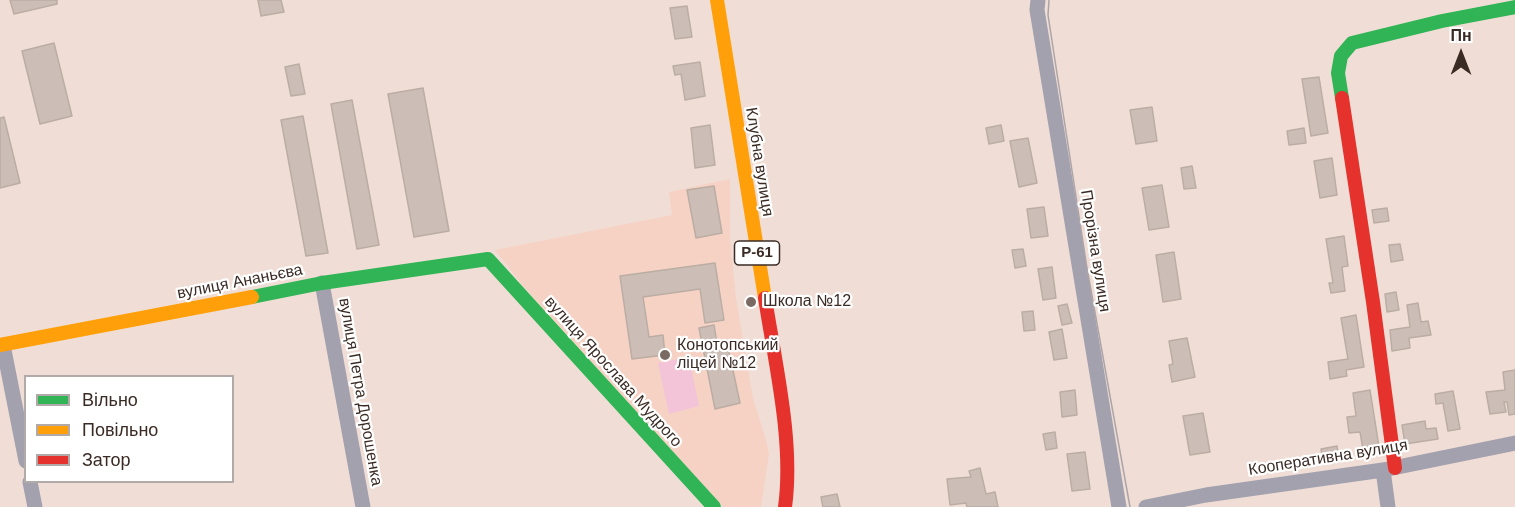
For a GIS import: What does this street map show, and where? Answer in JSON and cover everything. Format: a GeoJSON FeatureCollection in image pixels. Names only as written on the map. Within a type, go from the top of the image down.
{"type":"FeatureCollection","features":[{"type":"Feature","properties":{"kind":"street","name":"Клубна вулиця"},"geometry":{"type":"LineString","coordinates":[[717,0],[784,419],[787,492],[785,507]]}},
{"type":"Feature","properties":{"kind":"street","name":"Прорізна вулиця"},"geometry":{"type":"LineString","coordinates":[[1038,0],[1037,10],[1119,507]]}},
{"type":"Feature","properties":{"kind":"street"},"geometry":{"type":"LineString","coordinates":[[1388,507],[1389,469],[1373,302],[1338,73],[1341,56],[1352,43],[1442,21],[1515,7]]}},
{"type":"Feature","properties":{"kind":"street","name":"вулиця Ананьєва"},"geometry":{"type":"LineString","coordinates":[[1,345],[322,283],[488,259]]}},
{"type":"Feature","properties":{"kind":"street","name":"вулиця Ярослава Мудрого"},"geometry":{"type":"LineString","coordinates":[[488,259],[714,507]]}},
{"type":"Feature","properties":{"kind":"street","name":"вулиця Петра Дорошенка"},"geometry":{"type":"LineString","coordinates":[[322,283],[363,507]]}},
{"type":"Feature","properties":{"kind":"street"},"geometry":{"type":"LineString","coordinates":[[1,345],[24,452]]}},
{"type":"Feature","properties":{"kind":"street","name":"Кооперативна вулиця"},"geometry":{"type":"LineString","coordinates":[[1146,507],[1207,501],[1389,469],[1515,443]]}},
{"type":"Feature","properties":{"kind":"street"},"geometry":{"type":"LineString","coordinates":[[30,483],[34,507]]}},
{"type":"Feature","properties":{"kind":"shaded area","name":"Конотопський ліцей №12"},"geometry":{"type":"Polygon","coordinates":[[[730,179],[730,239],[736,298],[753,398],[769,454],[761,507],[723,507],[523,286],[495,250],[672,215],[669,192],[730,179]]]}},
{"type":"Feature","properties":{"kind":"shaded area"},"geometry":{"type":"Polygon","coordinates":[[[689,357],[699,406],[669,414],[658,363],[689,357]]]}},
{"type":"Feature","properties":{"kind":"building"},"geometry":{"type":"Polygon","coordinates":[[[10,0],[57,0],[57,4],[14,14],[10,0]]]}},
{"type":"Feature","properties":{"kind":"building"},"geometry":{"type":"Polygon","coordinates":[[[258,0],[281,0],[284,12],[261,16],[258,0]]]}},
{"type":"Feature","properties":{"kind":"building"},"geometry":{"type":"Polygon","coordinates":[[[687,6],[692,37],[675,39],[670,8],[687,6]]]}},
{"type":"Feature","properties":{"kind":"building"},"geometry":{"type":"Polygon","coordinates":[[[54,43],[72,116],[40,124],[22,51],[54,43]]]}},
{"type":"Feature","properties":{"kind":"building"},"geometry":{"type":"Polygon","coordinates":[[[700,62],[705,96],[685,100],[681,74],[675,75],[673,66],[700,62]]]}},
{"type":"Feature","properties":{"kind":"building"},"geometry":{"type":"Polygon","coordinates":[[[299,64],[305,94],[291,96],[285,67],[299,64]]]}},
{"type":"Feature","properties":{"kind":"building"},"geometry":{"type":"Polygon","coordinates":[[[1319,77],[1328,133],[1311,136],[1302,79],[1319,77]]]}},
{"type":"Feature","properties":{"kind":"building"},"geometry":{"type":"Polygon","coordinates":[[[423,88],[449,231],[414,237],[388,94],[423,88]]]}},
{"type":"Feature","properties":{"kind":"building"},"geometry":{"type":"Polygon","coordinates":[[[352,100],[379,245],[357,249],[331,104],[352,100]]]}},
{"type":"Feature","properties":{"kind":"building"},"geometry":{"type":"Polygon","coordinates":[[[1152,107],[1157,141],[1136,144],[1130,110],[1152,107]]]}},
{"type":"Feature","properties":{"kind":"building"},"geometry":{"type":"Polygon","coordinates":[[[303,116],[328,253],[306,256],[281,120],[303,116]]]}},
{"type":"Feature","properties":{"kind":"building"},"geometry":{"type":"Polygon","coordinates":[[[4,117],[20,183],[0,188],[0,118],[4,117]]]}},
{"type":"Feature","properties":{"kind":"building"},"geometry":{"type":"Polygon","coordinates":[[[710,125],[715,165],[695,168],[691,128],[710,125]]]}},
{"type":"Feature","properties":{"kind":"building"},"geometry":{"type":"Polygon","coordinates":[[[1001,125],[1004,141],[989,144],[986,128],[1001,125]]]}},
{"type":"Feature","properties":{"kind":"building"},"geometry":{"type":"Polygon","coordinates":[[[1304,128],[1306,143],[1289,145],[1287,131],[1304,128]]]}},
{"type":"Feature","properties":{"kind":"building"},"geometry":{"type":"Polygon","coordinates":[[[1028,138],[1037,183],[1019,187],[1010,141],[1028,138]]]}},
{"type":"Feature","properties":{"kind":"building"},"geometry":{"type":"Polygon","coordinates":[[[1332,158],[1337,195],[1320,198],[1314,161],[1332,158]]]}},
{"type":"Feature","properties":{"kind":"building"},"geometry":{"type":"Polygon","coordinates":[[[1192,166],[1196,188],[1184,189],[1181,168],[1192,166]]]}},
{"type":"Feature","properties":{"kind":"building"},"geometry":{"type":"Polygon","coordinates":[[[1162,185],[1169,227],[1149,230],[1142,188],[1162,185]]]}},
{"type":"Feature","properties":{"kind":"building"},"geometry":{"type":"Polygon","coordinates":[[[714,186],[722,233],[696,238],[687,190],[714,186]]]}},
{"type":"Feature","properties":{"kind":"building"},"geometry":{"type":"Polygon","coordinates":[[[1044,207],[1048,236],[1031,238],[1027,209],[1044,207]]]}},
{"type":"Feature","properties":{"kind":"building"},"geometry":{"type":"Polygon","coordinates":[[[1387,208],[1389,221],[1374,223],[1372,210],[1387,208]]]}},
{"type":"Feature","properties":{"kind":"building"},"geometry":{"type":"Polygon","coordinates":[[[1344,236],[1348,266],[1342,267],[1345,291],[1331,293],[1329,283],[1333,283],[1326,239],[1344,236]]]}},
{"type":"Feature","properties":{"kind":"building"},"geometry":{"type":"Polygon","coordinates":[[[1400,244],[1403,260],[1391,262],[1389,245],[1400,244]]]}},
{"type":"Feature","properties":{"kind":"building"},"geometry":{"type":"Polygon","coordinates":[[[1023,249],[1026,266],[1015,268],[1012,250],[1023,249]]]}},
{"type":"Feature","properties":{"kind":"building"},"geometry":{"type":"Polygon","coordinates":[[[1174,252],[1181,299],[1163,302],[1156,255],[1174,252]]]}},
{"type":"Feature","properties":{"kind":"building"},"geometry":{"type":"Polygon","coordinates":[[[715,263],[724,320],[705,323],[700,289],[643,297],[649,337],[663,335],[665,355],[632,359],[620,276],[715,263]]]}},
{"type":"Feature","properties":{"kind":"building"},"geometry":{"type":"Polygon","coordinates":[[[1052,267],[1056,298],[1043,300],[1038,269],[1052,267]]]}},
{"type":"Feature","properties":{"kind":"building"},"geometry":{"type":"Polygon","coordinates":[[[1396,292],[1399,310],[1387,312],[1385,294],[1396,292]]]}},
{"type":"Feature","properties":{"kind":"building"},"geometry":{"type":"Polygon","coordinates":[[[1418,303],[1421,322],[1428,321],[1431,335],[1409,338],[1410,348],[1392,351],[1390,330],[1410,327],[1407,305],[1418,303]]]}},
{"type":"Feature","properties":{"kind":"building"},"geometry":{"type":"Polygon","coordinates":[[[1067,304],[1072,323],[1062,325],[1058,306],[1067,304]]]}},
{"type":"Feature","properties":{"kind":"building"},"geometry":{"type":"Polygon","coordinates":[[[1033,311],[1035,330],[1024,331],[1022,312],[1033,311]]]}},
{"type":"Feature","properties":{"kind":"building"},"geometry":{"type":"Polygon","coordinates":[[[1356,315],[1364,367],[1346,370],[1347,376],[1330,379],[1328,362],[1348,359],[1341,318],[1356,315]]]}},
{"type":"Feature","properties":{"kind":"building"},"geometry":{"type":"Polygon","coordinates":[[[714,325],[718,349],[728,347],[740,403],[715,409],[699,328],[714,325]]]}},
{"type":"Feature","properties":{"kind":"building"},"geometry":{"type":"Polygon","coordinates":[[[1062,329],[1067,358],[1054,360],[1049,332],[1062,329]]]}},
{"type":"Feature","properties":{"kind":"building"},"geometry":{"type":"Polygon","coordinates":[[[1187,338],[1195,377],[1172,382],[1169,365],[1173,364],[1169,341],[1187,338]]]}},
{"type":"Feature","properties":{"kind":"building"},"geometry":{"type":"Polygon","coordinates":[[[1515,370],[1515,414],[1509,415],[1507,402],[1504,402],[1506,412],[1490,414],[1486,392],[1505,390],[1503,372],[1515,370]]]}},
{"type":"Feature","properties":{"kind":"building"},"geometry":{"type":"Polygon","coordinates":[[[1075,390],[1077,415],[1062,417],[1060,392],[1075,390]]]}},
{"type":"Feature","properties":{"kind":"building"},"geometry":{"type":"Polygon","coordinates":[[[1370,390],[1380,453],[1364,455],[1360,432],[1349,433],[1347,417],[1356,416],[1353,393],[1370,390]]]}},
{"type":"Feature","properties":{"kind":"building"},"geometry":{"type":"Polygon","coordinates":[[[1453,391],[1460,429],[1448,431],[1443,403],[1436,404],[1435,394],[1453,391]]]}},
{"type":"Feature","properties":{"kind":"building"},"geometry":{"type":"Polygon","coordinates":[[[1203,413],[1210,452],[1190,455],[1183,416],[1203,413]]]}},
{"type":"Feature","properties":{"kind":"building"},"geometry":{"type":"Polygon","coordinates":[[[1425,421],[1426,429],[1436,428],[1438,439],[1405,444],[1402,425],[1425,421]]]}},
{"type":"Feature","properties":{"kind":"building"},"geometry":{"type":"Polygon","coordinates":[[[1055,432],[1057,448],[1046,450],[1043,434],[1055,432]]]}},
{"type":"Feature","properties":{"kind":"building"},"geometry":{"type":"Polygon","coordinates":[[[1337,446],[1339,459],[1323,462],[1321,449],[1337,446]]]}},
{"type":"Feature","properties":{"kind":"building"},"geometry":{"type":"Polygon","coordinates":[[[1085,452],[1090,489],[1072,491],[1067,454],[1085,452]]]}},
{"type":"Feature","properties":{"kind":"building"},"geometry":{"type":"Polygon","coordinates":[[[980,468],[986,494],[995,492],[998,507],[967,507],[966,503],[950,505],[947,479],[971,477],[969,471],[980,468]]]}},
{"type":"Feature","properties":{"kind":"building"},"geometry":{"type":"Polygon","coordinates":[[[837,494],[840,507],[823,507],[821,497],[837,494]]]}},
{"type":"Feature","properties":{"kind":"tram line"},"geometry":{"type":"LineString","coordinates":[[1049,0],[1048,15],[1087,268],[1130,507]]}},
{"type":"Feature","properties":{"kind":"traffic: fast"},"geometry":{"type":"LineString","coordinates":[[1342,98],[1338,73],[1341,56],[1352,43],[1442,21],[1515,7]]}},
{"type":"Feature","properties":{"kind":"traffic: fast"},"geometry":{"type":"LineString","coordinates":[[252,297],[322,283],[488,259],[714,507]]}},
{"type":"Feature","properties":{"kind":"traffic: slow"},"geometry":{"type":"LineString","coordinates":[[717,0],[765,298]]}},
{"type":"Feature","properties":{"kind":"traffic: slow"},"geometry":{"type":"LineString","coordinates":[[0,345],[252,297]]}},
{"type":"Feature","properties":{"kind":"traffic: jam"},"geometry":{"type":"LineString","coordinates":[[1342,98],[1395,468]]}},
{"type":"Feature","properties":{"kind":"traffic: jam"},"geometry":{"type":"LineString","coordinates":[[765,298],[785,429],[787,456],[785,507]]}},
{"type":"Feature","properties":{"kind":"place","name":"Школа №12"},"geometry":{"type":"Point","coordinates":[751,302]}},
{"type":"Feature","properties":{"kind":"place","name":"Конотопський ліцей №12"},"geometry":{"type":"Point","coordinates":[665,355]}}]}
